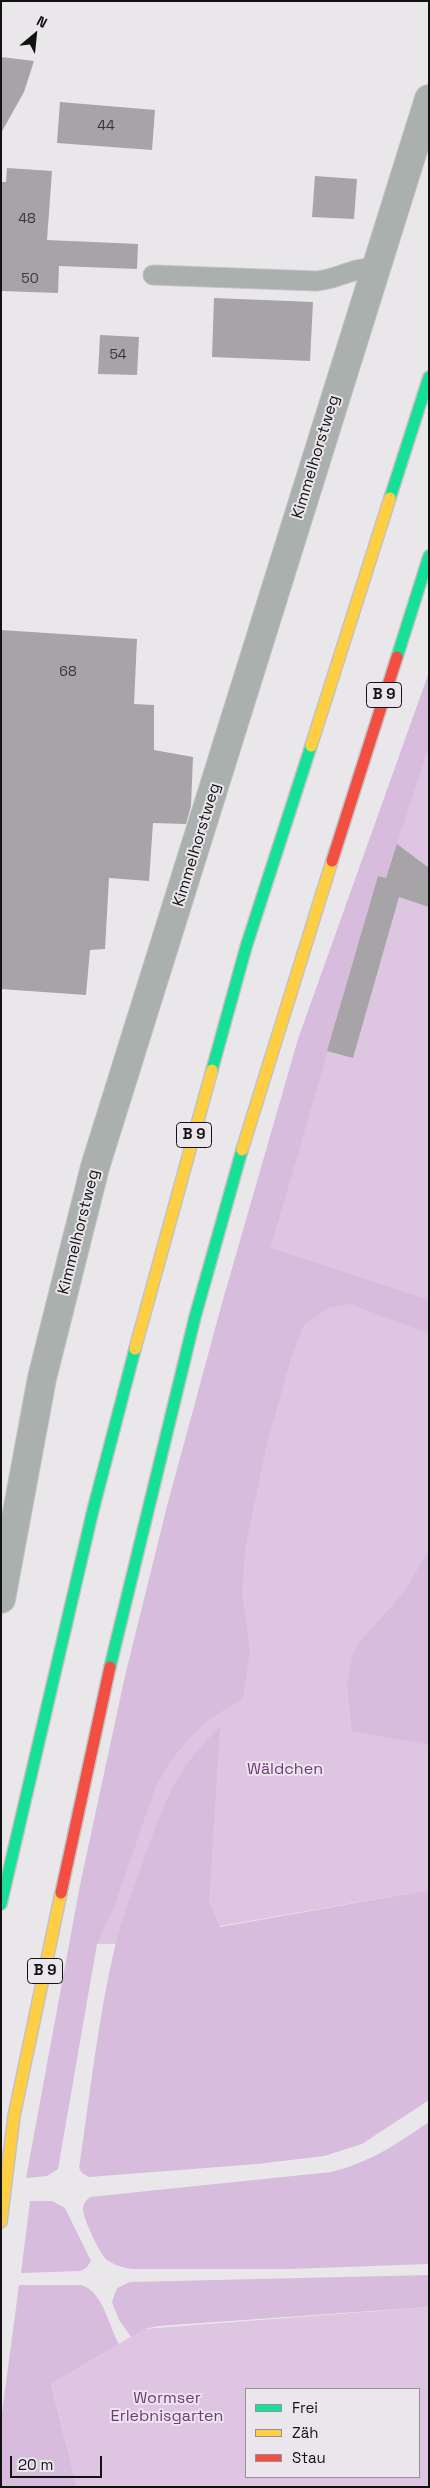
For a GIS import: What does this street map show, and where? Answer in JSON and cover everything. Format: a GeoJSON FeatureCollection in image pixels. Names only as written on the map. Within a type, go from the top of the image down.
{"type":"FeatureCollection","features":[{"type":"Feature","properties":{"kind":"highway","name":"B 9"},"geometry":{"type":"LineString","coordinates":[[1,1904],[93,1510],[165,1235],[246,947],[429,377]]}},
{"type":"Feature","properties":{"kind":"highway","name":"B 9"},"geometry":{"type":"LineString","coordinates":[[1,2222],[14,2116],[97,1720],[195,1317],[253,1110],[429,556]]}},
{"type":"Feature","properties":{"kind":"street","name":"Kimmelhorstweg"},"geometry":{"type":"LineString","coordinates":[[1,1599],[42,1378],[95,1168],[215,790],[374,268],[429,99]]}},
{"type":"Feature","properties":{"kind":"lane"},"geometry":{"type":"LineString","coordinates":[[154,274],[327,281],[362,268],[374,268]]}},
{"type":"Feature","properties":{"kind":"green space","name":"Wäldchen"},"geometry":{"type":"Polygon","coordinates":[[[429,691],[429,1890],[116,1944],[97,1944],[173,1618],[271,1248],[429,691]]]}},
{"type":"Feature","properties":{"kind":"green space","name":"Wormser Erlebnisgarten"},"geometry":{"type":"Polygon","coordinates":[[[429,2307],[429,2487],[77,2487],[51,2384],[144,2329],[429,2307]]]}},
{"type":"Feature","properties":{"kind":"shaded area"},"geometry":{"type":"Polygon","coordinates":[[[429,672],[429,746],[386,878],[378,876],[271,1248],[429,1300],[429,1334],[350,1304],[330,1307],[304,1325],[292,1355],[267,1443],[245,1550],[242,1593],[250,1651],[243,1698],[208,1720],[190,1737],[170,1762],[155,1788],[115,1905],[97,1944],[58,2169],[47,2176],[26,2178],[80,1885],[125,1676],[167,1506],[222,1303],[298,1039],[429,672]]]}},
{"type":"Feature","properties":{"kind":"shaded area"},"geometry":{"type":"Polygon","coordinates":[[[429,1549],[429,1745],[352,1731],[347,1686],[352,1657],[359,1643],[405,1591],[429,1549]]]}},
{"type":"Feature","properties":{"kind":"shaded area"},"geometry":{"type":"Polygon","coordinates":[[[220,1727],[209,1902],[220,1927],[429,1890],[429,2100],[362,2144],[324,2156],[257,2164],[89,2177],[82,2173],[79,2168],[99,2029],[118,1934],[152,1836],[166,1802],[192,1757],[220,1727]]]}},
{"type":"Feature","properties":{"kind":"shaded area"},"geometry":{"type":"Polygon","coordinates":[[[429,2122],[429,2264],[290,2269],[131,2269],[121,2267],[106,2259],[96,2243],[84,2215],[84,2206],[90,2197],[331,2172],[371,2158],[429,2122]]]}},
{"type":"Feature","properties":{"kind":"shaded area"},"geometry":{"type":"Polygon","coordinates":[[[30,2201],[52,2201],[65,2208],[91,2261],[87,2267],[81,2271],[21,2273],[30,2201]]]}},
{"type":"Feature","properties":{"kind":"shaded area"},"geometry":{"type":"Polygon","coordinates":[[[429,2275],[429,2307],[158,2326],[144,2329],[131,2337],[119,2320],[112,2302],[117,2288],[130,2282],[429,2275]]]}},
{"type":"Feature","properties":{"kind":"shaded area"},"geometry":{"type":"Polygon","coordinates":[[[19,2285],[81,2285],[88,2288],[100,2301],[119,2344],[51,2384],[77,2487],[1,2487],[1,2420],[19,2285]]]}},
{"type":"Feature","properties":{"kind":"building"},"geometry":{"type":"Polygon","coordinates":[[[1,57],[34,61],[24,92],[1,133],[1,57]]]}},
{"type":"Feature","properties":{"kind":"building"},"geometry":{"type":"Polygon","coordinates":[[[60,102],[155,110],[152,150],[57,143],[60,102]]]}},
{"type":"Feature","properties":{"kind":"building"},"geometry":{"type":"Polygon","coordinates":[[[7,168],[52,171],[47,240],[138,244],[137,269],[59,266],[58,293],[1,291],[1,182],[6,182],[7,168]]]}},
{"type":"Feature","properties":{"kind":"building"},"geometry":{"type":"Polygon","coordinates":[[[315,176],[357,179],[354,219],[312,217],[315,176]]]}},
{"type":"Feature","properties":{"kind":"building"},"geometry":{"type":"Polygon","coordinates":[[[214,298],[313,302],[310,361],[212,357],[214,298]]]}},
{"type":"Feature","properties":{"kind":"building"},"geometry":{"type":"Polygon","coordinates":[[[100,335],[139,337],[137,375],[98,374],[100,335]]]}},
{"type":"Feature","properties":{"kind":"building"},"geometry":{"type":"Polygon","coordinates":[[[1,630],[137,639],[134,704],[154,705],[154,750],[193,757],[191,806],[186,824],[153,823],[149,881],[109,878],[105,949],[90,950],[86,995],[1,989],[1,630]]]}},
{"type":"Feature","properties":{"kind":"building"},"geometry":{"type":"Polygon","coordinates":[[[397,844],[429,868],[429,907],[399,897],[353,1058],[327,1051],[378,876],[386,878],[397,844]]]}},
{"type":"Feature","properties":{"kind":"traffic: fast"},"geometry":{"type":"LineString","coordinates":[[390,498],[429,377]]}},
{"type":"Feature","properties":{"kind":"traffic: fast"},"geometry":{"type":"LineString","coordinates":[[397,657],[429,556]]}},
{"type":"Feature","properties":{"kind":"traffic: fast"},"geometry":{"type":"LineString","coordinates":[[212,1070],[246,947],[311,746]]}},
{"type":"Feature","properties":{"kind":"traffic: fast"},"geometry":{"type":"LineString","coordinates":[[110,1667],[195,1317],[242,1150]]}},
{"type":"Feature","properties":{"kind":"traffic: fast"},"geometry":{"type":"LineString","coordinates":[[1,1904],[93,1510],[135,1349]]}},
{"type":"Feature","properties":{"kind":"traffic: slow"},"geometry":{"type":"LineString","coordinates":[[311,746],[390,498]]}},
{"type":"Feature","properties":{"kind":"traffic: slow"},"geometry":{"type":"LineString","coordinates":[[242,1150],[332,861]]}},
{"type":"Feature","properties":{"kind":"traffic: slow"},"geometry":{"type":"LineString","coordinates":[[135,1349],[212,1070]]}},
{"type":"Feature","properties":{"kind":"traffic: slow"},"geometry":{"type":"LineString","coordinates":[[1,2222],[14,2116],[61,1893]]}},
{"type":"Feature","properties":{"kind":"traffic: jam"},"geometry":{"type":"LineString","coordinates":[[332,861],[397,657]]}},
{"type":"Feature","properties":{"kind":"traffic: jam"},"geometry":{"type":"LineString","coordinates":[[61,1893],[110,1667]]}}]}
